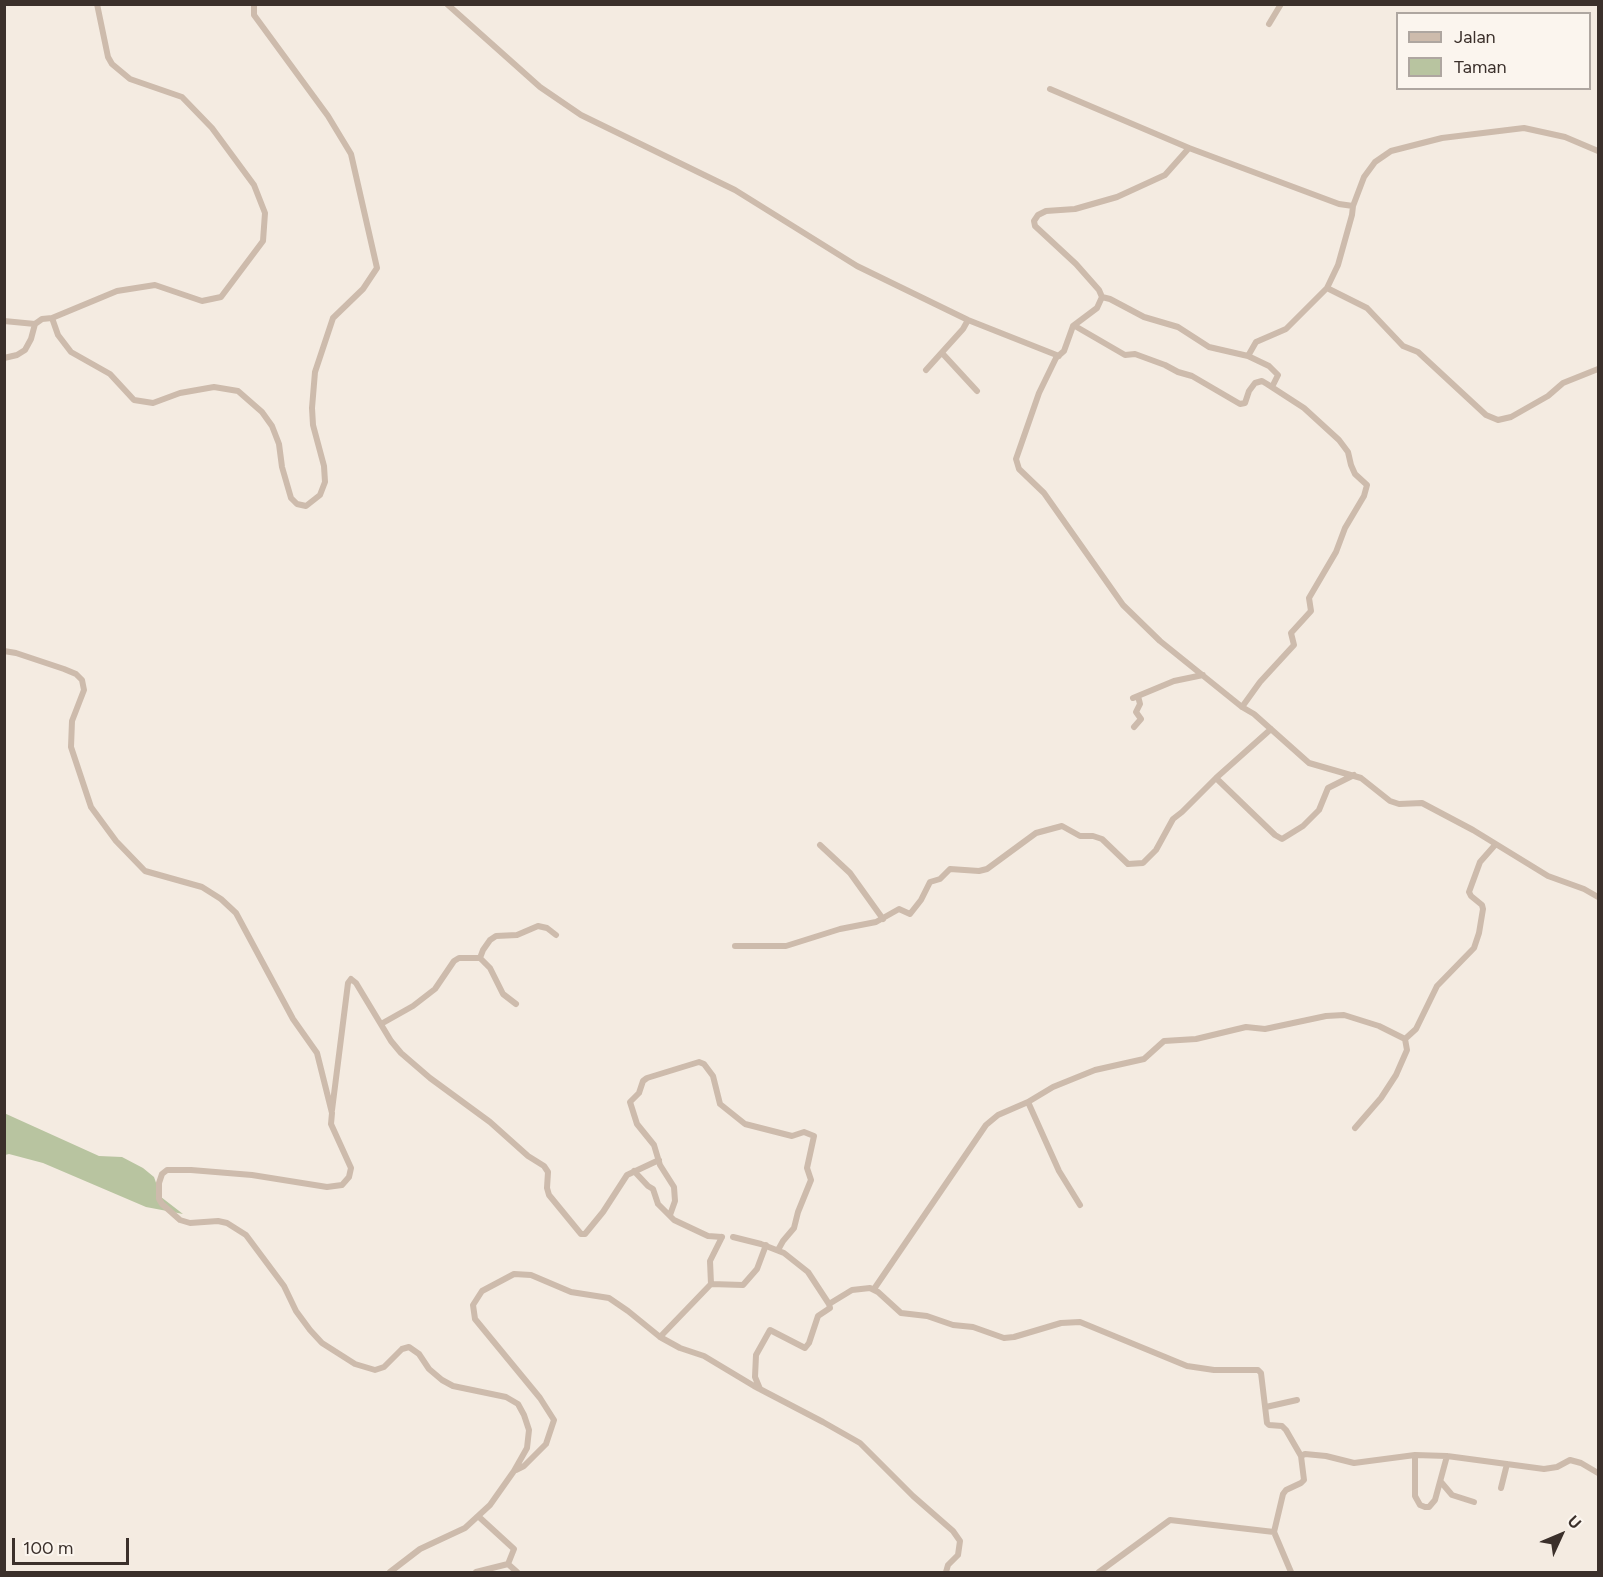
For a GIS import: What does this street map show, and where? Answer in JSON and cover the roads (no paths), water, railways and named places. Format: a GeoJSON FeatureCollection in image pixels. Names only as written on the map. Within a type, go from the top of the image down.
{"type":"FeatureCollection","features":[{"type":"Feature","properties":{"kind":"street"},"geometry":{"type":"LineString","coordinates":[[4,358],[17,355],[25,350],[35,324],[42,319],[52,318],[117,291],[155,285],[202,302],[220,297],[263,241],[265,213],[254,185],[212,128],[182,97],[130,79],[112,64],[108,57],[97,4]]}},
{"type":"Feature","properties":{"kind":"street"},"geometry":{"type":"LineString","coordinates":[[52,318],[58,335],[71,352],[110,374],[134,400],[153,403],[180,393],[214,387],[238,391],[262,412],[272,426],[279,444],[284,476],[291,498],[297,504],[306,506],[320,495],[325,482],[325,474],[313,425],[315,372],[333,318],[369,282],[375,273],[376,261],[351,154],[328,117],[254,15],[254,4]]}},
{"type":"Feature","properties":{"kind":"street"},"geometry":{"type":"LineString","coordinates":[[447,4],[540,87],[581,115],[735,190],[857,266],[968,320],[1059,356]]}},
{"type":"Feature","properties":{"kind":"street"},"geometry":{"type":"LineString","coordinates":[[1269,24],[1281,4]]}},
{"type":"Feature","properties":{"kind":"street"},"geometry":{"type":"LineString","coordinates":[[1050,89],[1189,148],[1339,204],[1353,206]]}},
{"type":"Feature","properties":{"kind":"street"},"geometry":{"type":"LineString","coordinates":[[1248,356],[1256,342],[1286,329],[1327,288],[1338,265],[1353,206],[1364,177],[1375,162],[1391,151],[1442,138],[1524,128],[1565,137],[1599,151]]}},
{"type":"Feature","properties":{"kind":"street"},"geometry":{"type":"LineString","coordinates":[[1189,148],[1165,175],[1117,197],[1075,209],[1046,211],[1038,215],[1034,221],[1038,230],[1076,264],[1099,290],[1102,297],[1097,308],[1073,326],[1064,351],[1039,393],[1016,459],[1019,469],[1044,493],[1124,605],[1160,641],[1242,707],[1254,714],[1309,763],[1361,778],[1390,801],[1399,804],[1422,803],[1473,830],[1548,876],[1599,897]]}},
{"type":"Feature","properties":{"kind":"street"},"geometry":{"type":"LineString","coordinates":[[1327,288],[1367,308],[1403,346],[1418,352],[1486,415],[1498,420],[1511,417],[1548,396],[1563,383],[1599,369]]}},
{"type":"Feature","properties":{"kind":"street"},"geometry":{"type":"LineString","coordinates":[[1102,297],[1144,316],[1178,327],[1209,347],[1248,356],[1269,366],[1277,376],[1272,387]]}},
{"type":"Feature","properties":{"kind":"street"},"geometry":{"type":"LineString","coordinates":[[926,370],[963,329],[968,320]]}},
{"type":"Feature","properties":{"kind":"street"},"geometry":{"type":"LineString","coordinates":[[4,321],[35,324]]}},
{"type":"Feature","properties":{"kind":"street"},"geometry":{"type":"LineString","coordinates":[[1075,326],[1125,355],[1135,354],[1192,376],[1240,404],[1245,404],[1249,391],[1255,383],[1262,381],[1304,408],[1339,440],[1348,452],[1355,474],[1368,486],[1344,528],[1336,552],[1309,598],[1311,611],[1291,633],[1294,645],[1260,682],[1242,707]]}},
{"type":"Feature","properties":{"kind":"street"},"geometry":{"type":"LineString","coordinates":[[942,352],[977,391]]}},
{"type":"Feature","properties":{"kind":"street"},"geometry":{"type":"LineString","coordinates":[[4,651],[64,669],[76,674],[82,680],[84,690],[72,721],[71,747],[91,807],[116,841],[145,870],[202,887],[221,899],[236,913],[293,1019],[317,1053],[332,1113]]}},
{"type":"Feature","properties":{"kind":"street"},"geometry":{"type":"LineString","coordinates":[[1134,727],[1141,719],[1136,712],[1140,704],[1136,697],[1174,681],[1203,675]]}},
{"type":"Feature","properties":{"kind":"street"},"geometry":{"type":"LineString","coordinates":[[735,946],[786,946],[840,929],[871,924],[901,908],[909,914],[930,882],[940,879],[950,869],[979,871],[987,869],[1036,833],[1062,826],[1080,836],[1101,839],[1128,864],[1143,863],[1158,847],[1173,819],[1271,729]]}},
{"type":"Feature","properties":{"kind":"street"},"geometry":{"type":"LineString","coordinates":[[1216,778],[1275,835],[1282,839],[1303,826],[1319,810],[1328,788],[1354,775]]}},
{"type":"Feature","properties":{"kind":"street"},"geometry":{"type":"LineString","coordinates":[[820,845],[850,873],[883,919]]}},
{"type":"Feature","properties":{"kind":"street"},"geometry":{"type":"LineString","coordinates":[[1405,1039],[1416,1029],[1437,986],[1474,948],[1483,909],[1469,892],[1480,862],[1495,845]]}},
{"type":"Feature","properties":{"kind":"street"},"geometry":{"type":"LineString","coordinates":[[480,958],[488,943],[496,936],[517,935],[542,926],[556,935]]}},
{"type":"Feature","properties":{"kind":"street"},"geometry":{"type":"LineString","coordinates":[[381,1024],[435,989],[454,961],[459,958],[480,958],[490,968],[503,994],[516,1004]]}},
{"type":"Feature","properties":{"kind":"street"},"geometry":{"type":"LineString","coordinates":[[390,1572],[420,1549],[465,1528],[490,1505],[527,1448],[529,1430],[518,1404],[506,1397],[453,1386],[429,1370],[415,1351],[409,1347],[402,1349],[384,1367],[375,1370],[355,1364],[322,1343],[296,1311],[284,1286],[246,1236],[227,1223],[190,1223],[180,1220],[162,1204],[159,1199],[159,1183],[162,1174],[166,1170],[191,1170],[252,1175],[327,1186],[342,1185],[349,1177],[351,1168],[331,1124],[350,980],[356,983],[396,1047],[422,1071],[490,1122],[528,1156],[544,1166],[548,1172],[549,1195],[580,1234],[585,1234],[593,1224],[627,1175],[659,1160]]}},
{"type":"Feature","properties":{"kind":"street"},"geometry":{"type":"LineString","coordinates":[[874,1290],[986,1125],[1007,1109],[1029,1102],[1053,1087],[1087,1073],[1144,1059],[1164,1041],[1196,1039],[1246,1027],[1265,1029],[1326,1016],[1344,1015],[1379,1026],[1405,1039]]}},
{"type":"Feature","properties":{"kind":"street"},"geometry":{"type":"LineString","coordinates":[[1355,1128],[1381,1098],[1401,1066],[1407,1050],[1405,1039]]}},
{"type":"Feature","properties":{"kind":"street"},"geometry":{"type":"LineString","coordinates":[[670,1215],[675,1201],[674,1188],[654,1145],[634,1118],[630,1100],[639,1093],[646,1078],[695,1063],[704,1064],[716,1086],[720,1104],[745,1124],[792,1136],[804,1132],[812,1134],[815,1140],[807,1168],[810,1180],[794,1228],[778,1250]]}},
{"type":"Feature","properties":{"kind":"street"},"geometry":{"type":"LineString","coordinates":[[1029,1102],[1059,1171],[1080,1205]]}},
{"type":"Feature","properties":{"kind":"street"},"geometry":{"type":"LineString","coordinates":[[634,1171],[653,1190],[658,1204],[674,1220],[708,1236],[722,1237],[710,1261],[711,1284],[660,1338]]}},
{"type":"Feature","properties":{"kind":"street"},"geometry":{"type":"LineString","coordinates":[[733,1238],[778,1250],[808,1272],[830,1308],[818,1316],[809,1343],[805,1348],[770,1330],[756,1356],[755,1377],[760,1389]]}},
{"type":"Feature","properties":{"kind":"street"},"geometry":{"type":"LineString","coordinates":[[711,1284],[743,1285],[757,1269],[766,1245]]}},
{"type":"Feature","properties":{"kind":"street"},"geometry":{"type":"LineString","coordinates":[[514,1471],[524,1466],[546,1444],[554,1420],[540,1398],[475,1319],[473,1305],[482,1291],[514,1274],[531,1275],[571,1292],[609,1298],[660,1338],[704,1356],[860,1443],[953,1531],[960,1541],[958,1555],[948,1565],[946,1572]]}},
{"type":"Feature","properties":{"kind":"street"},"geometry":{"type":"LineString","coordinates":[[829,1304],[852,1290],[864,1287],[874,1290],[899,1312],[973,1327],[1004,1338],[1061,1323],[1080,1322],[1187,1366],[1214,1370],[1258,1370],[1261,1372],[1268,1424],[1282,1426],[1301,1456],[1304,1480],[1283,1494],[1274,1532],[1291,1572]]}},
{"type":"Feature","properties":{"kind":"street"},"geometry":{"type":"LineString","coordinates":[[1266,1407],[1297,1400]]}},
{"type":"Feature","properties":{"kind":"street"},"geometry":{"type":"LineString","coordinates":[[1301,1456],[1309,1454],[1326,1456],[1354,1463],[1415,1455],[1447,1456],[1551,1469],[1570,1460],[1599,1473]]}},
{"type":"Feature","properties":{"kind":"street"},"geometry":{"type":"LineString","coordinates":[[1415,1455],[1415,1496],[1420,1505],[1429,1507],[1441,1482],[1447,1456]]}},
{"type":"Feature","properties":{"kind":"street"},"geometry":{"type":"LineString","coordinates":[[1501,1488],[1507,1464]]}},
{"type":"Feature","properties":{"kind":"street"},"geometry":{"type":"LineString","coordinates":[[1441,1482],[1452,1495],[1474,1502]]}},
{"type":"Feature","properties":{"kind":"street"},"geometry":{"type":"LineString","coordinates":[[478,1516],[514,1549],[508,1564]]}},
{"type":"Feature","properties":{"kind":"street"},"geometry":{"type":"LineString","coordinates":[[1099,1572],[1170,1520],[1274,1532]]}},
{"type":"Feature","properties":{"kind":"street"},"geometry":{"type":"LineString","coordinates":[[476,1572],[508,1564]]}},
{"type":"Feature","properties":{"kind":"street"},"geometry":{"type":"LineString","coordinates":[[508,1564],[517,1572]]}}]}
